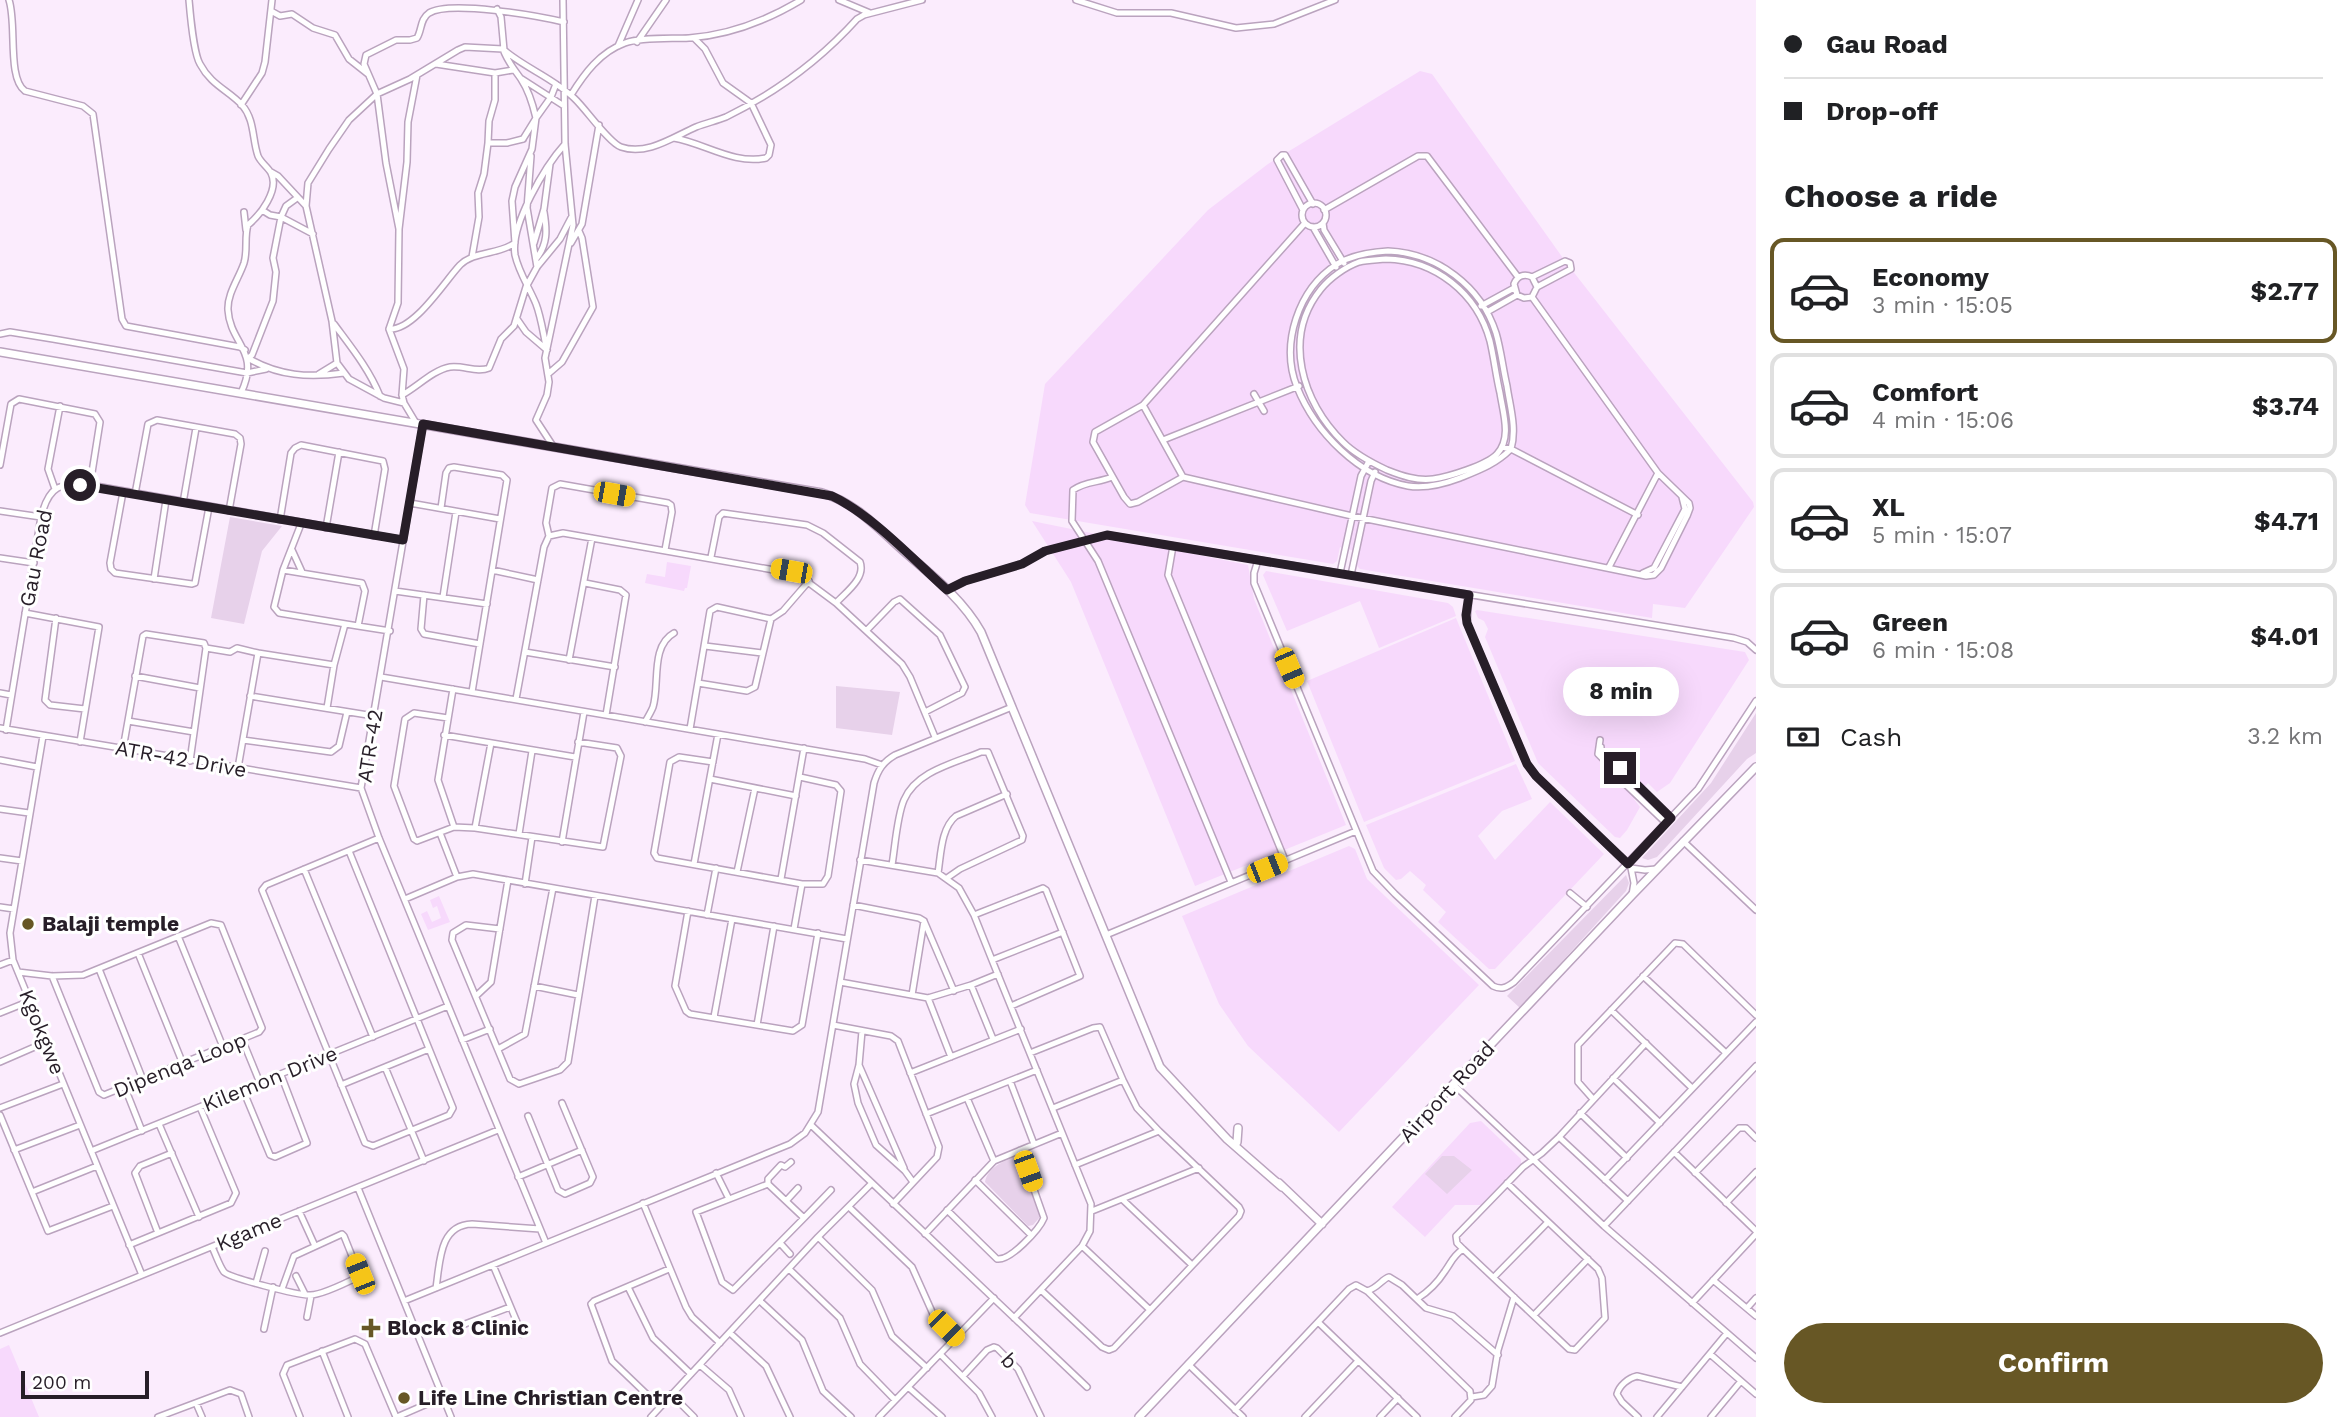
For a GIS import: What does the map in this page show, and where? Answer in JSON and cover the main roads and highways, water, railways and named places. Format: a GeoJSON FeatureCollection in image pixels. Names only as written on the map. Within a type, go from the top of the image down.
{"type":"FeatureCollection","features":[{"type":"Feature","properties":{"kind":"main road"},"geometry":{"type":"LineString","coordinates":[[0,352],[552,446],[832,496],[845,502],[947,590],[973,617],[1160,1067],[1227,1139],[1322,1224]]}},
{"type":"Feature","properties":{"kind":"main road","name":"Airport Road"},"geometry":{"type":"LineString","coordinates":[[1139,1417],[1683,841],[1755,771]]}},
{"type":"Feature","properties":{"kind":"main road"},"geometry":{"type":"LineString","coordinates":[[1202,1112],[1282,1187]]}},
{"type":"Feature","properties":{"kind":"main road"},"geometry":{"type":"LineString","coordinates":[[1225,1131],[1238,1128],[1237,1142]]}},
{"type":"Feature","properties":{"kind":"place","name":"Balaji temple"},"geometry":{"type":"Point","coordinates":[28,924]}},
{"type":"Feature","properties":{"kind":"place","name":"Block 8 Clinic"},"geometry":{"type":"Point","coordinates":[371,1328]}},
{"type":"Feature","properties":{"kind":"place","name":"Life Line Christian Centre"},"geometry":{"type":"Point","coordinates":[404,1398]}}]}
